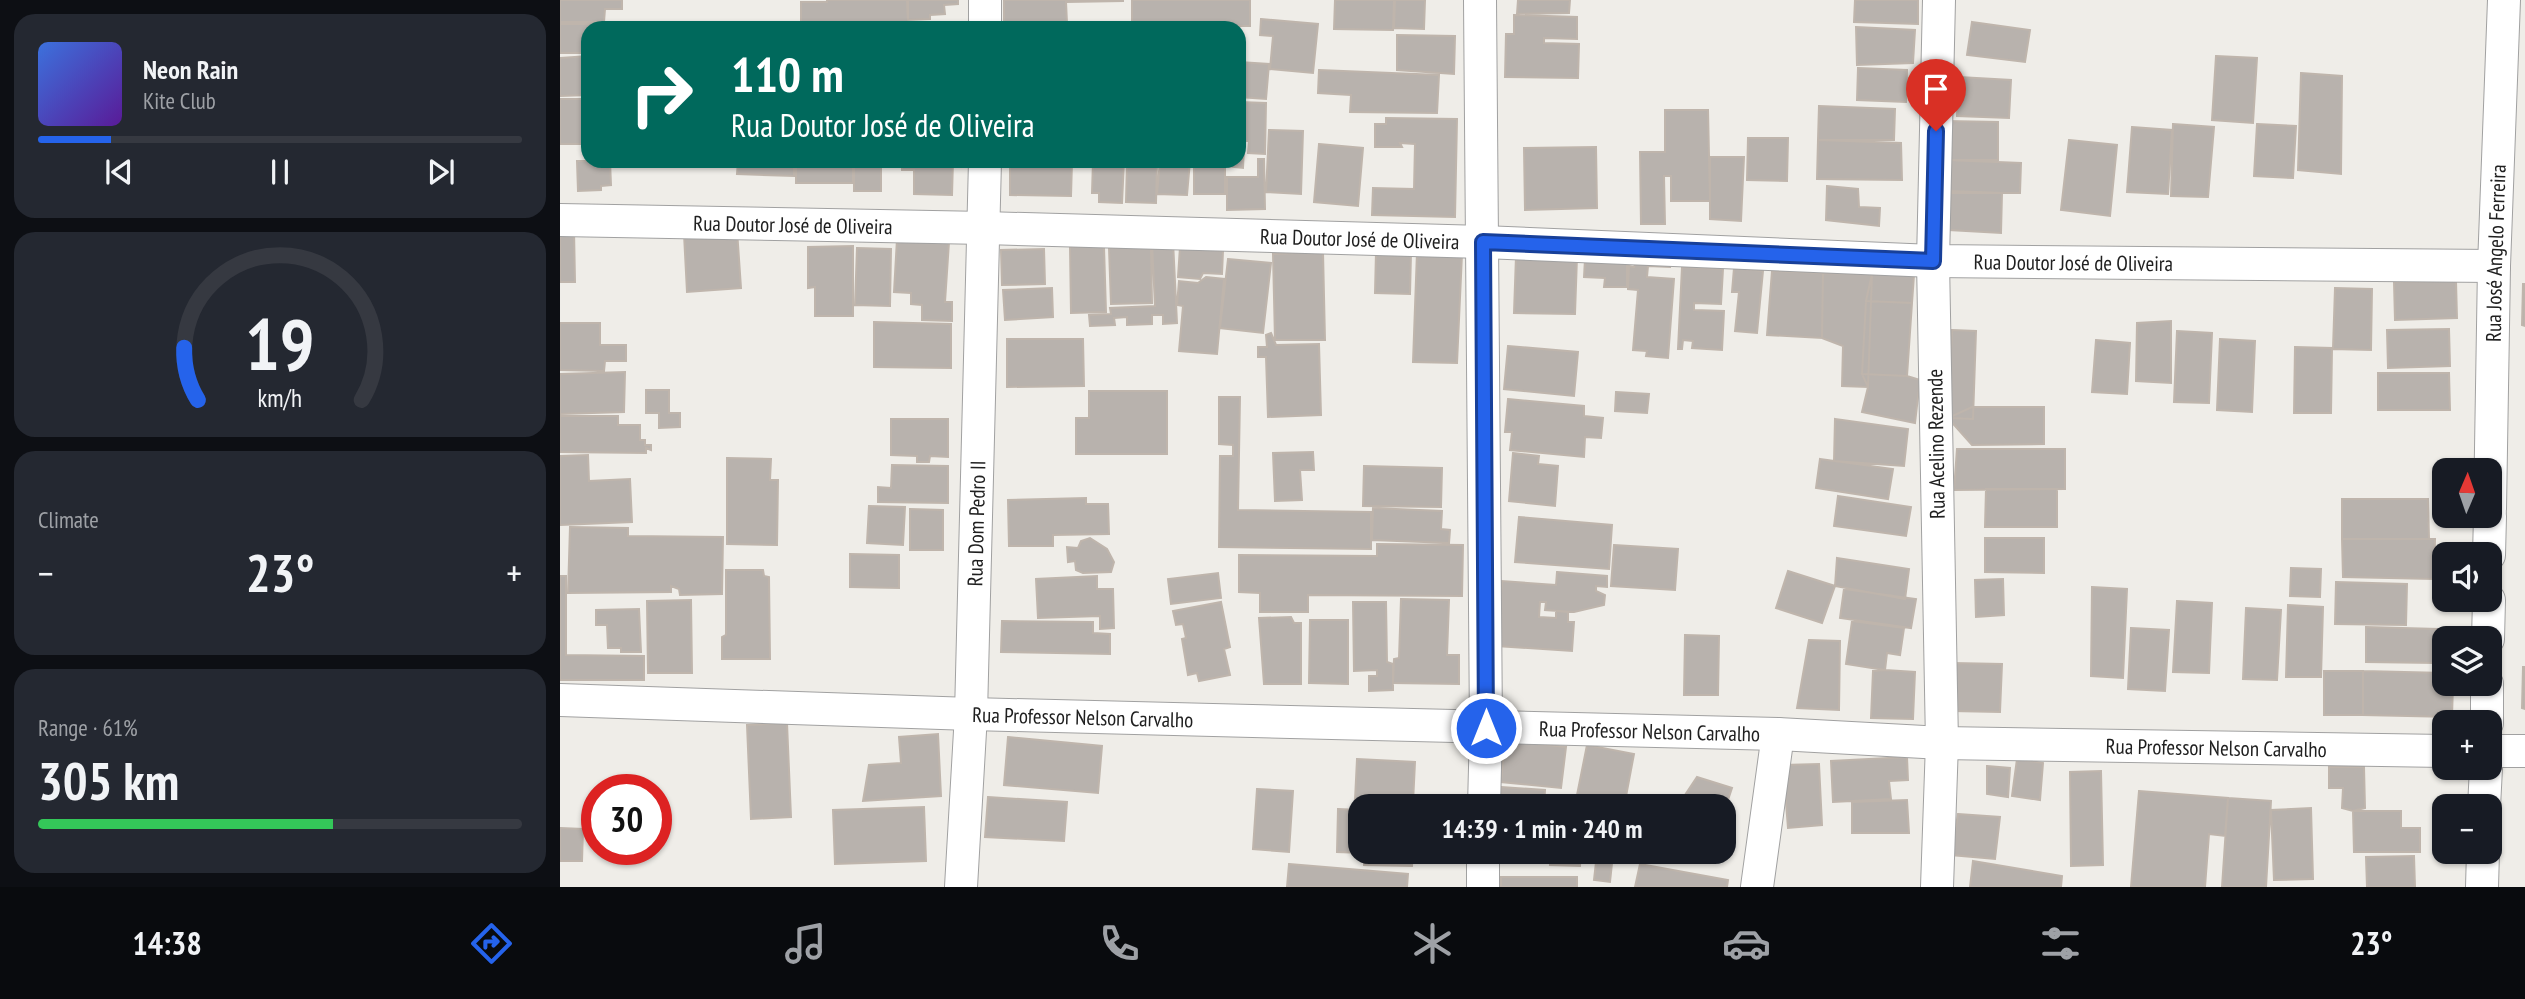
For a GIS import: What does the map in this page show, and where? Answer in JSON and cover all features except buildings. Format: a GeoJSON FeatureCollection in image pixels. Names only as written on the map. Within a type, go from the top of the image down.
{"type":"FeatureCollection","features":[{"type":"Feature","properties":{"kind":"street"},"geometry":{"type":"LineString","coordinates":[[985,0],[985,21]]}},
{"type":"Feature","properties":{"kind":"street"},"geometry":{"type":"LineString","coordinates":[[1480,0],[1484,794]]}},
{"type":"Feature","properties":{"kind":"street","name":"Rua Acelino Rezende"},"geometry":{"type":"LineString","coordinates":[[1937,887],[1941,743],[1933,261],[1939,0]]}},
{"type":"Feature","properties":{"kind":"street","name":"Rua José Angelo Ferreira"},"geometry":{"type":"LineString","coordinates":[[2491,458],[2494,266],[2504,0]]}},
{"type":"Feature","properties":{"kind":"street","name":"Rua Dom Pedro II"},"geometry":{"type":"LineString","coordinates":[[961,887],[971,714],[985,168]]}},
{"type":"Feature","properties":{"kind":"street","name":"Rua Doutor José de Oliveira"},"geometry":{"type":"LineString","coordinates":[[560,220],[985,228],[1483,242],[1933,261],[2494,266]]}},
{"type":"Feature","properties":{"kind":"street","name":"Rua Professor Nelson Carvalho"},"geometry":{"type":"LineString","coordinates":[[560,700],[971,714],[1778,734],[1941,743],[2432,751]]}},
{"type":"Feature","properties":{"kind":"street"},"geometry":{"type":"LineString","coordinates":[[1757,887],[1778,734]]}},
{"type":"Feature","properties":{"kind":"street"},"geometry":{"type":"LineString","coordinates":[[2502,751],[2525,751]]}},
{"type":"Feature","properties":{"kind":"street"},"geometry":{"type":"LineString","coordinates":[[1483,864],[1483,887]]}},
{"type":"Feature","properties":{"kind":"street"},"geometry":{"type":"LineString","coordinates":[[2482,887],[2483,864]]}},
{"type":"Feature","properties":{"kind":"route"},"geometry":{"type":"LineString","coordinates":[[1486,728],[1483,242],[1933,261],[1936,131]]}}]}
